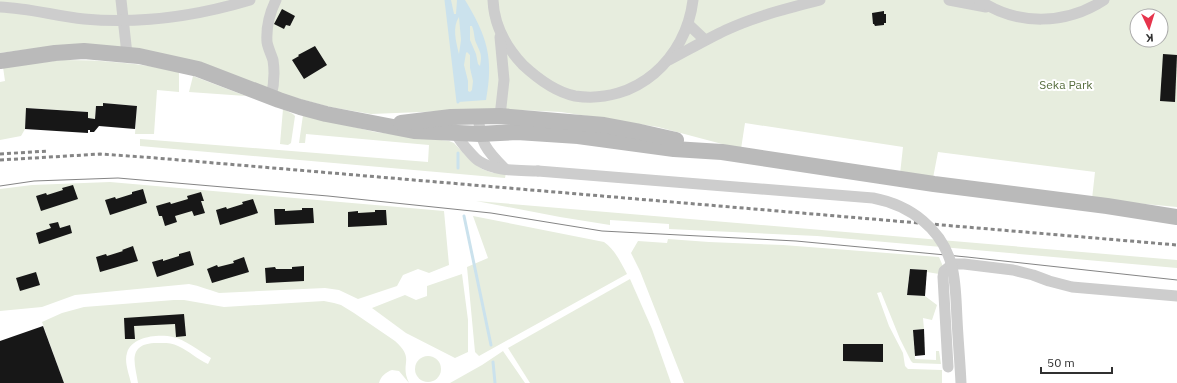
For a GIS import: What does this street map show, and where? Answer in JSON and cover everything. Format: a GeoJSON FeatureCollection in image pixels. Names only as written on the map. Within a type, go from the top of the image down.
{"type":"FeatureCollection","features":[{"type":"Feature","properties":{"kind":"main road"},"geometry":{"type":"LineString","coordinates":[[0,61],[68,52],[127,54],[154,58],[198,69],[271,97],[326,114],[414,131],[480,134],[517,132],[578,136],[674,149],[722,152],[921,182],[1107,206],[1177,217]]}},
{"type":"Feature","properties":{"kind":"main road"},"geometry":{"type":"LineString","coordinates":[[382,126],[452,117],[500,116],[604,125],[646,133],[722,152]]}},
{"type":"Feature","properties":{"kind":"street"},"geometry":{"type":"LineString","coordinates":[[122,0],[127,54]]}},
{"type":"Feature","properties":{"kind":"street"},"geometry":{"type":"LineString","coordinates":[[0,7],[80,18],[162,18],[196,13],[250,0]]}},
{"type":"Feature","properties":{"kind":"street"},"geometry":{"type":"LineString","coordinates":[[271,97],[274,76],[268,43],[267,27],[270,14],[276,0]]}},
{"type":"Feature","properties":{"kind":"street"},"geometry":{"type":"LineString","coordinates":[[492,0],[500,30],[511,51],[536,77],[548,85],[574,96],[601,96],[618,94],[639,85],[655,73],[682,39],[688,24],[693,0]]}},
{"type":"Feature","properties":{"kind":"street"},"geometry":{"type":"LineString","coordinates":[[665,62],[705,40],[747,22],[788,8],[820,0]]}},
{"type":"Feature","properties":{"kind":"street"},"geometry":{"type":"LineString","coordinates":[[949,0],[991,8],[1015,16],[1047,19],[1079,13],[1104,0]]}},
{"type":"Feature","properties":{"kind":"street"},"geometry":{"type":"LineString","coordinates":[[979,0],[991,8]]}},
{"type":"Feature","properties":{"kind":"street"},"geometry":{"type":"LineString","coordinates":[[688,24],[705,40]]}},
{"type":"Feature","properties":{"kind":"street"},"geometry":{"type":"LineString","coordinates":[[500,30],[504,80],[500,116]]}},
{"type":"Feature","properties":{"kind":"street"},"geometry":{"type":"LineString","coordinates":[[478,116],[480,134],[489,153],[505,169]]}},
{"type":"Feature","properties":{"kind":"street"},"geometry":{"type":"LineString","coordinates":[[452,117],[455,133],[462,143],[478,161],[490,166],[505,169],[873,198],[884,200],[906,209],[916,215],[933,230],[945,249],[952,266],[962,383]]}},
{"type":"Feature","properties":{"kind":"street"},"geometry":{"type":"LineString","coordinates":[[948,367],[943,277],[944,272],[949,266],[964,264],[1013,270],[1072,287],[1177,296]]}},
{"type":"Feature","properties":{"kind":"green space","name":"Seka Park"},"geometry":{"type":"Polygon","coordinates":[[[0,0],[1177,0],[1177,207],[1092,199],[1095,172],[938,152],[933,178],[900,174],[903,147],[745,123],[741,149],[658,127],[561,112],[472,110],[371,114],[330,107],[282,94],[247,80],[46,47],[0,53],[0,0]]]}},
{"type":"Feature","properties":{"kind":"green space"},"geometry":{"type":"Polygon","coordinates":[[[63,60],[122,63],[150,66],[179,72],[179,92],[157,90],[154,134],[135,134],[137,106],[103,103],[103,106],[96,106],[95,119],[88,118],[88,112],[27,108],[25,129],[21,136],[0,140],[0,82],[5,81],[3,67],[63,60]]]}},
{"type":"Feature","properties":{"kind":"green space"},"geometry":{"type":"Polygon","coordinates":[[[193,76],[246,96],[189,92],[193,76]]]}},
{"type":"Feature","properties":{"kind":"green space"},"geometry":{"type":"Polygon","coordinates":[[[283,109],[295,116],[291,143],[288,145],[280,144],[283,109]]]}},
{"type":"Feature","properties":{"kind":"green space"},"geometry":{"type":"Polygon","coordinates":[[[303,115],[375,132],[449,141],[454,143],[472,162],[482,169],[493,173],[506,173],[505,178],[140,146],[140,139],[428,162],[429,145],[306,134],[305,143],[299,143],[303,115]]]}},
{"type":"Feature","properties":{"kind":"green space"},"geometry":{"type":"Polygon","coordinates":[[[110,182],[444,211],[449,265],[429,273],[418,269],[403,275],[397,286],[358,299],[339,290],[325,288],[219,293],[189,284],[75,295],[42,307],[0,311],[0,189],[32,185],[110,182]]]}},
{"type":"Feature","properties":{"kind":"green space"},"geometry":{"type":"Polygon","coordinates":[[[476,201],[1177,260],[1177,268],[817,236],[669,229],[669,224],[610,220],[610,225],[476,201]]]}},
{"type":"Feature","properties":{"kind":"green space"},"geometry":{"type":"Polygon","coordinates":[[[473,216],[604,242],[620,260],[627,274],[479,356],[475,352],[467,267],[488,258],[473,216]]]}},
{"type":"Feature","properties":{"kind":"green space"},"geometry":{"type":"Polygon","coordinates":[[[668,239],[783,245],[939,257],[945,271],[939,274],[927,272],[927,270],[910,269],[907,295],[925,296],[937,305],[932,320],[923,318],[924,329],[914,330],[915,359],[936,360],[936,351],[939,351],[941,364],[913,363],[911,361],[900,339],[881,292],[877,293],[889,326],[903,353],[905,366],[908,369],[942,370],[942,383],[684,383],[640,271],[631,253],[638,241],[667,243],[668,239]]]}},
{"type":"Feature","properties":{"kind":"green space"},"geometry":{"type":"Polygon","coordinates":[[[462,274],[468,320],[468,352],[455,358],[406,333],[372,308],[405,295],[416,300],[427,296],[427,286],[462,274]]]}},
{"type":"Feature","properties":{"kind":"green space"},"geometry":{"type":"Polygon","coordinates":[[[630,279],[652,329],[671,383],[530,383],[508,348],[630,279]]]}},
{"type":"Feature","properties":{"kind":"green space"},"geometry":{"type":"Polygon","coordinates":[[[184,300],[224,307],[324,301],[341,305],[395,341],[401,347],[406,357],[406,376],[409,383],[399,371],[392,370],[381,378],[379,383],[138,383],[135,357],[136,352],[140,347],[145,345],[154,343],[169,343],[186,350],[208,364],[211,358],[177,338],[154,336],[134,343],[127,353],[127,368],[131,383],[64,383],[42,322],[62,313],[84,307],[184,300]]]}},
{"type":"Feature","properties":{"kind":"green space"},"geometry":{"type":"Polygon","coordinates":[[[503,351],[525,383],[450,383],[482,365],[503,351]]]}},
{"type":"Feature","properties":{"kind":"green space"},"geometry":{"type":"Polygon","coordinates":[[[428,356],[437,360],[441,369],[437,378],[428,382],[419,378],[415,369],[419,360],[428,356]]]}},
{"type":"Feature","properties":{"kind":"water"},"geometry":{"type":"Polygon","coordinates":[[[446,0],[451,0],[454,14],[456,14],[457,0],[465,0],[479,25],[489,59],[486,100],[458,102],[446,0]],[[459,17],[455,30],[459,54],[461,40],[459,17]],[[470,26],[470,40],[480,66],[481,55],[475,40],[472,26],[470,26]],[[467,52],[464,65],[468,81],[468,91],[470,92],[472,90],[473,81],[470,68],[470,55],[467,52]]]}},
{"type":"Feature","properties":{"kind":"building"},"geometry":{"type":"Polygon","coordinates":[[[282,9],[295,16],[290,26],[286,25],[284,29],[274,24],[282,9]]]}},
{"type":"Feature","properties":{"kind":"building"},"geometry":{"type":"Polygon","coordinates":[[[884,11],[884,14],[886,14],[886,23],[884,23],[884,25],[875,26],[873,24],[872,13],[884,11]]]}},
{"type":"Feature","properties":{"kind":"building"},"geometry":{"type":"Polygon","coordinates":[[[315,46],[327,65],[304,79],[292,60],[315,46]]]}},
{"type":"Feature","properties":{"kind":"building"},"geometry":{"type":"Polygon","coordinates":[[[1163,54],[1177,55],[1175,102],[1160,101],[1163,54]]]}},
{"type":"Feature","properties":{"kind":"building"},"geometry":{"type":"Polygon","coordinates":[[[103,103],[137,106],[135,129],[99,126],[94,132],[90,132],[90,130],[88,130],[88,133],[25,129],[26,108],[88,112],[88,118],[95,119],[96,106],[103,106],[103,103]]]}},
{"type":"Feature","properties":{"kind":"building"},"geometry":{"type":"Polygon","coordinates":[[[73,185],[78,199],[41,211],[36,196],[46,193],[47,195],[73,185]]]}},
{"type":"Feature","properties":{"kind":"building"},"geometry":{"type":"Polygon","coordinates":[[[143,189],[147,203],[110,215],[105,200],[115,197],[116,199],[143,189]]]}},
{"type":"Feature","properties":{"kind":"building"},"geometry":{"type":"Polygon","coordinates":[[[201,192],[204,201],[201,201],[205,213],[194,216],[192,211],[175,216],[177,222],[165,226],[162,216],[159,216],[156,206],[170,202],[171,204],[188,199],[187,196],[201,192]]]}},
{"type":"Feature","properties":{"kind":"building"},"geometry":{"type":"Polygon","coordinates":[[[253,199],[258,213],[220,225],[216,210],[226,207],[227,209],[253,199]]]}},
{"type":"Feature","properties":{"kind":"building"},"geometry":{"type":"Polygon","coordinates":[[[302,208],[313,208],[314,223],[275,225],[274,209],[285,209],[285,211],[302,210],[302,208]]]}},
{"type":"Feature","properties":{"kind":"building"},"geometry":{"type":"Polygon","coordinates":[[[375,210],[386,210],[387,225],[348,227],[348,212],[375,212],[375,210]]]}},
{"type":"Feature","properties":{"kind":"building"},"geometry":{"type":"Polygon","coordinates":[[[58,222],[60,228],[70,225],[72,233],[39,244],[36,233],[51,228],[49,224],[58,222]]]}},
{"type":"Feature","properties":{"kind":"building"},"geometry":{"type":"Polygon","coordinates":[[[133,246],[138,261],[100,272],[96,257],[106,254],[107,256],[133,246]]]}},
{"type":"Feature","properties":{"kind":"building"},"geometry":{"type":"Polygon","coordinates":[[[190,251],[194,265],[157,277],[152,262],[163,259],[163,261],[190,251]]]}},
{"type":"Feature","properties":{"kind":"building"},"geometry":{"type":"Polygon","coordinates":[[[244,257],[249,272],[212,283],[207,269],[217,265],[218,267],[234,263],[233,261],[244,257]]]}},
{"type":"Feature","properties":{"kind":"building"},"geometry":{"type":"Polygon","coordinates":[[[304,266],[304,281],[266,283],[265,268],[275,267],[276,269],[292,269],[292,267],[304,266]]]}},
{"type":"Feature","properties":{"kind":"building"},"geometry":{"type":"Polygon","coordinates":[[[910,269],[927,270],[925,296],[907,295],[910,269]]]}},
{"type":"Feature","properties":{"kind":"building"},"geometry":{"type":"Polygon","coordinates":[[[36,272],[40,285],[20,291],[16,278],[36,272]]]}},
{"type":"Feature","properties":{"kind":"building"},"geometry":{"type":"Polygon","coordinates":[[[184,314],[186,336],[176,337],[175,324],[134,326],[135,339],[125,339],[124,318],[184,314]]]}},
{"type":"Feature","properties":{"kind":"building"},"geometry":{"type":"Polygon","coordinates":[[[43,326],[64,383],[0,383],[0,341],[43,326]]]}},
{"type":"Feature","properties":{"kind":"building"},"geometry":{"type":"Polygon","coordinates":[[[924,329],[925,355],[915,356],[913,330],[924,329]]]}},
{"type":"Feature","properties":{"kind":"building"},"geometry":{"type":"Polygon","coordinates":[[[843,344],[883,344],[883,362],[843,361],[843,344]]]}},
{"type":"Feature","properties":{"kind":"waterway"},"geometry":{"type":"LineString","coordinates":[[446,0],[458,102]]}},
{"type":"Feature","properties":{"kind":"waterway"},"geometry":{"type":"LineString","coordinates":[[458,153],[458,168]]}},
{"type":"Feature","properties":{"kind":"waterway"},"geometry":{"type":"LineString","coordinates":[[464,216],[491,345]]}},
{"type":"Feature","properties":{"kind":"waterway"},"geometry":{"type":"LineString","coordinates":[[493,362],[495,383]]}},
{"type":"Feature","properties":{"kind":"tram line"},"geometry":{"type":"LineString","coordinates":[[0,186],[34,181],[118,178],[328,196],[491,213],[602,231],[796,241],[967,257],[1177,280]]}},
{"type":"Feature","properties":{"kind":"railway"},"geometry":{"type":"LineString","coordinates":[[0,154],[48,151]]}},
{"type":"Feature","properties":{"kind":"railway"},"geometry":{"type":"LineString","coordinates":[[0,160],[100,154],[156,158],[1177,245]]}}]}
